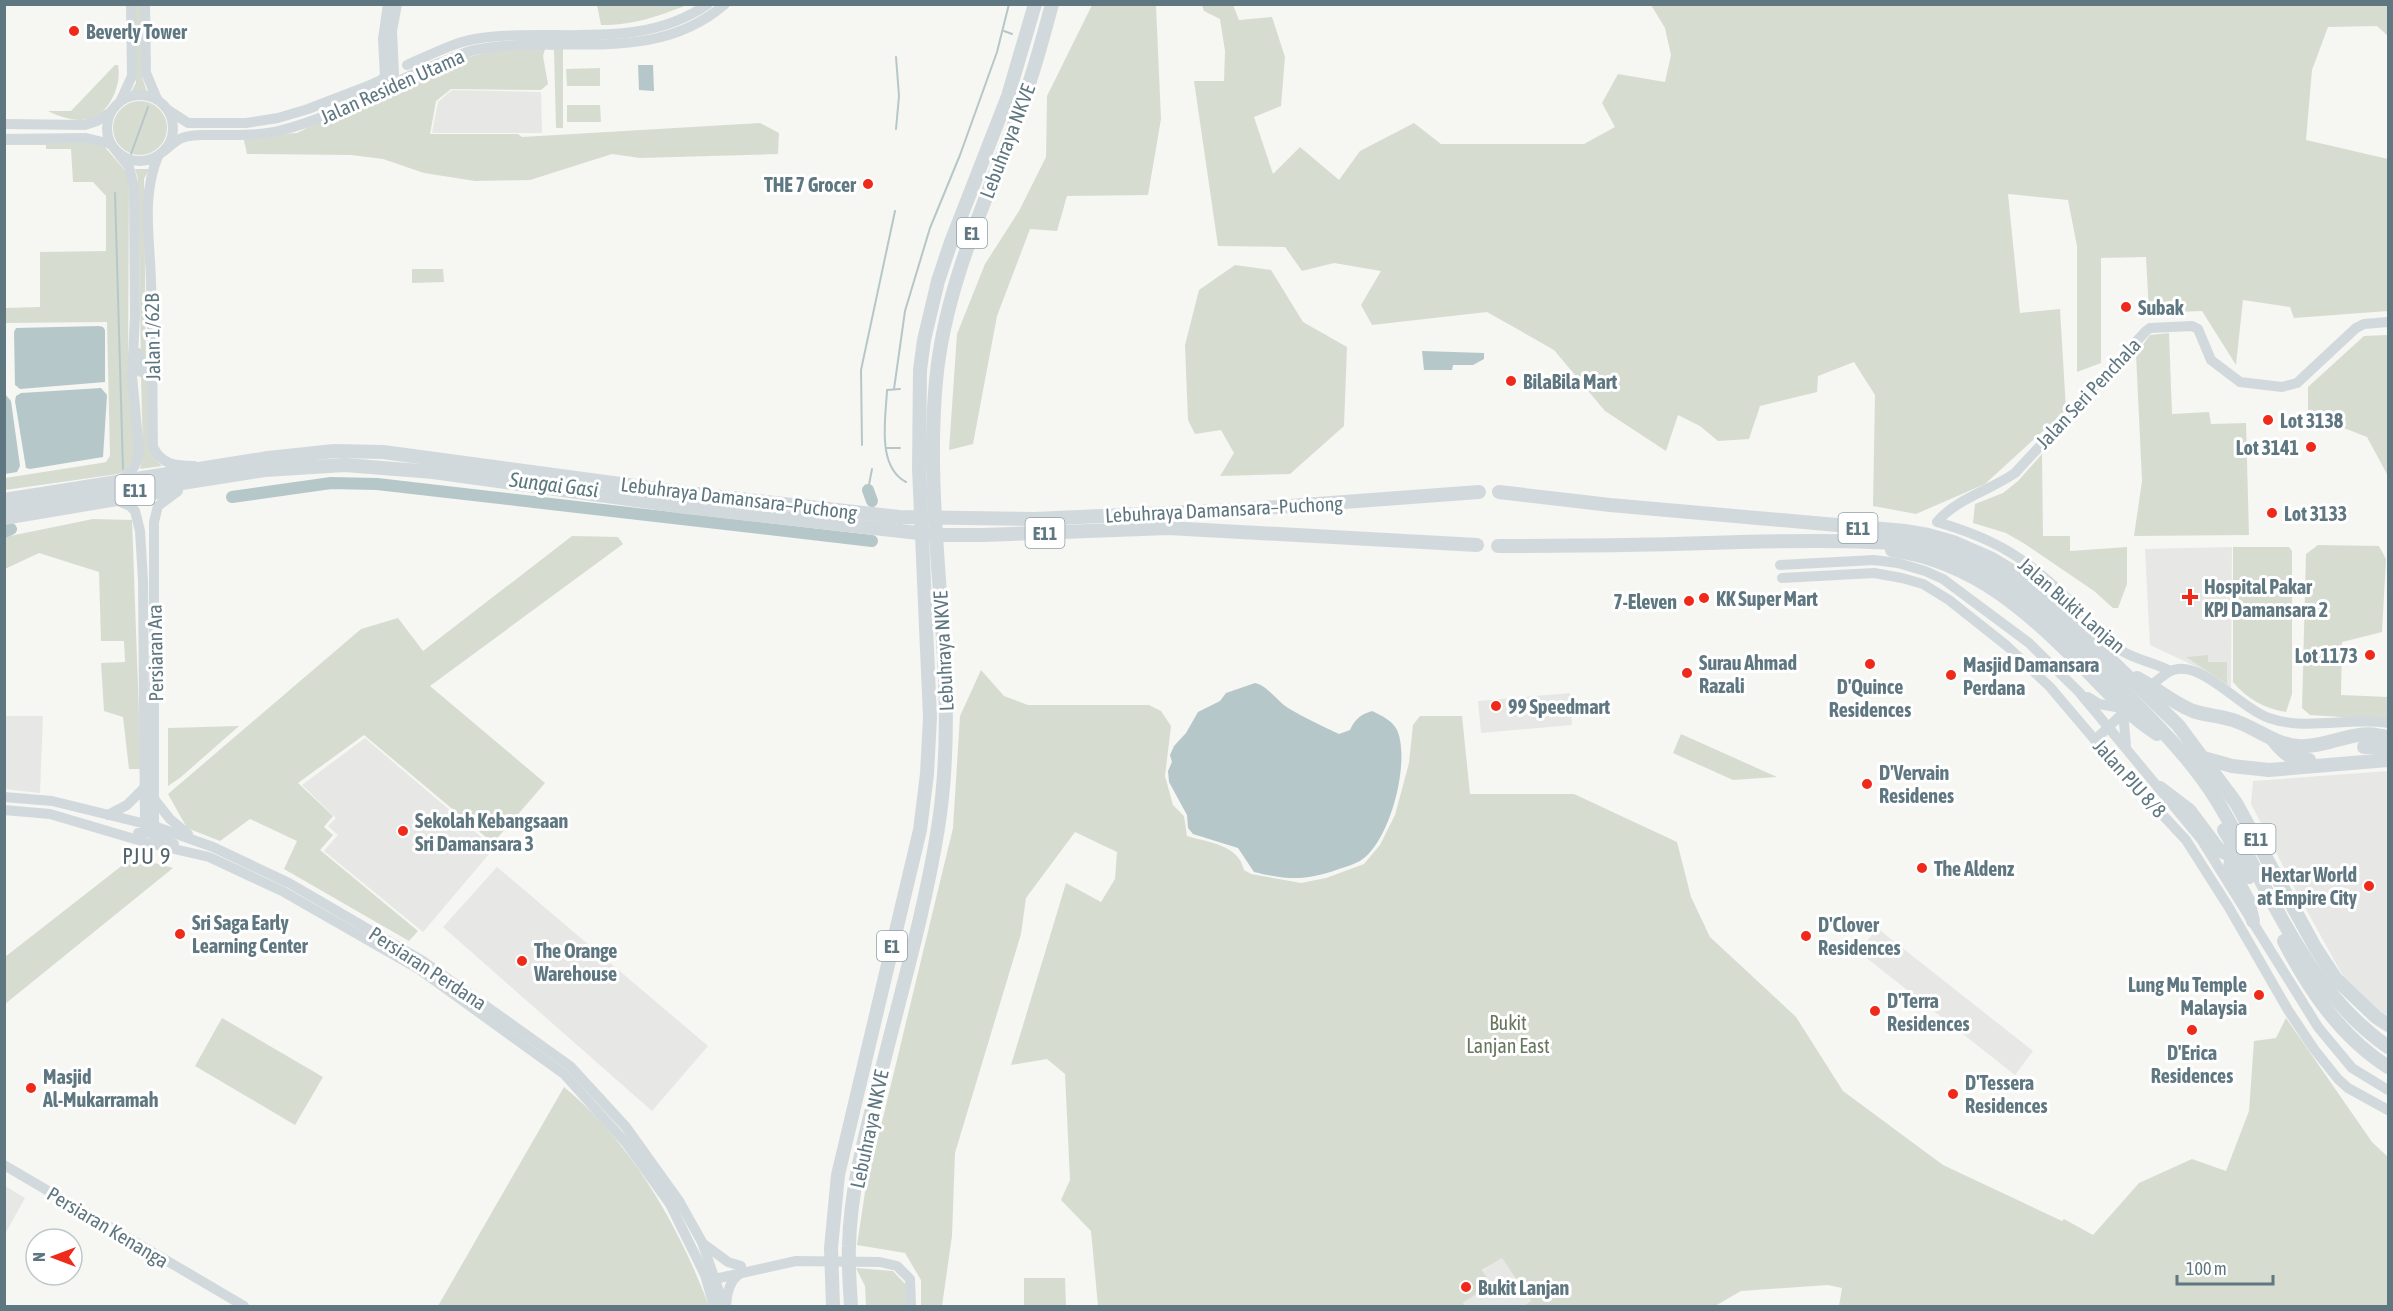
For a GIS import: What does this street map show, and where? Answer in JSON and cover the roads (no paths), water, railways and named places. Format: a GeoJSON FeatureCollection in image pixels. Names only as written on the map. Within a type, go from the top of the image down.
{"type":"FeatureCollection","features":[{"type":"Feature","properties":{"kind":"highway","name":"Lebuhraya NKVE"},"geometry":{"type":"LineString","coordinates":[[833,1306],[831,1248],[838,1175],[920,830],[927,774],[930,717],[919,468],[920,370],[924,340],[938,281],[1008,96],[1035,4]]}},
{"type":"Feature","properties":{"kind":"highway","name":"Lebuhraya NKVE"},"geometry":{"type":"LineString","coordinates":[[851,1306],[849,1244],[859,1160],[925,892],[942,802],[946,764],[946,713],[934,469],[936,378],[949,302],[971,236],[1024,99],[1052,4]]}},
{"type":"Feature","properties":{"kind":"highway","name":"Lebuhraya Damansara–Puchong"},"geometry":{"type":"LineString","coordinates":[[4,500],[115,484],[218,465],[334,451],[383,452],[687,493],[899,517],[1034,519],[1235,510],[1479,492]]}},
{"type":"Feature","properties":{"kind":"highway","name":"Lebuhraya Damansara–Puchong"},"geometry":{"type":"LineString","coordinates":[[265,470],[320,465],[389,467],[686,507],[936,535],[1168,528],[1477,545]]}},
{"type":"Feature","properties":{"kind":"highway"},"geometry":{"type":"LineString","coordinates":[[178,491],[220,483],[265,470]]}},
{"type":"Feature","properties":{"kind":"highway","name":"E11"},"geometry":{"type":"LineString","coordinates":[[4,511],[265,470]]}},
{"type":"Feature","properties":{"kind":"highway","name":"E11"},"geometry":{"type":"LineString","coordinates":[[1499,492],[1610,505],[1928,535],[1953,542],[1992,559],[2030,582],[2122,670],[2156,713],[2170,740],[2202,776],[2299,950],[2324,985],[2354,1020],[2388,1047]]}},
{"type":"Feature","properties":{"kind":"highway"},"geometry":{"type":"LineString","coordinates":[[1828,540],[1900,551],[1930,559],[1990,586],[2009,598],[2132,716],[2173,746],[2195,756],[2253,770],[2388,760]]}},
{"type":"Feature","properties":{"kind":"highway","name":"E11"},"geometry":{"type":"LineString","coordinates":[[1498,546],[1828,540],[1926,546],[1947,551],[1984,567],[2015,588],[2083,648],[2117,684],[2156,713],[2178,725],[2236,802],[2315,947],[2336,979],[2388,1025]]}},
{"type":"Feature","properties":{"kind":"highway"},"geometry":{"type":"LineString","coordinates":[[2122,670],[2174,701],[2204,714],[2236,721],[2272,740],[2301,747],[2386,732],[2384,747],[2364,747]]}},
{"type":"Feature","properties":{"kind":"highway"},"geometry":{"type":"LineString","coordinates":[[2160,788],[2189,810],[2220,851],[2228,854],[2232,851],[2230,840],[2170,740]]}},
{"type":"Feature","properties":{"kind":"highway"},"geometry":{"type":"LineString","coordinates":[[2272,740],[2290,758],[2301,761],[2388,753]]}},
{"type":"Feature","properties":{"kind":"highway"},"geometry":{"type":"LineString","coordinates":[[2244,849],[2270,915]]}},
{"type":"Feature","properties":{"kind":"highway"},"geometry":{"type":"LineString","coordinates":[[2253,921],[2248,900],[2230,867],[2234,860],[2241,862],[2302,974],[2332,1018],[2367,1052],[2388,1067]]}},
{"type":"Feature","properties":{"kind":"main road"},"geometry":{"type":"LineString","coordinates":[[4,124],[85,125],[97,122],[111,111],[119,102],[132,76],[131,4]]}},
{"type":"Feature","properties":{"kind":"main road"},"geometry":{"type":"LineString","coordinates":[[4,139],[86,138],[114,148],[126,158],[137,161],[148,160],[161,153],[172,136],[173,127],[168,110],[157,99],[146,73],[145,4]]}},
{"type":"Feature","properties":{"kind":"main road"},"geometry":{"type":"LineString","coordinates":[[388,4],[384,21],[388,56],[394,74],[388,79]]}},
{"type":"Feature","properties":{"kind":"main road"},"geometry":{"type":"LineString","coordinates":[[368,86],[388,56],[397,4]]}},
{"type":"Feature","properties":{"kind":"main road","name":"Jalan Residen Utama"},"geometry":{"type":"LineString","coordinates":[[697,18],[708,4]]}},
{"type":"Feature","properties":{"kind":"main road","name":"Jalan Residen Utama"},"geometry":{"type":"LineString","coordinates":[[168,110],[188,123],[246,123],[278,118],[308,110],[388,79],[459,42],[514,35],[633,34],[697,18],[725,4]]}},
{"type":"Feature","properties":{"kind":"main road"},"geometry":{"type":"LineString","coordinates":[[388,56],[403,59],[409,69]]}},
{"type":"Feature","properties":{"kind":"main road","name":"Jalan Residen Utama"},"geometry":{"type":"LineString","coordinates":[[161,153],[179,139],[188,136],[280,131],[322,117],[386,87],[388,79]]}},
{"type":"Feature","properties":{"kind":"main road"},"geometry":{"type":"LineString","coordinates":[[119,102],[138,95],[157,99]]}},
{"type":"Feature","properties":{"kind":"main road"},"geometry":{"type":"LineString","coordinates":[[111,111],[108,133],[114,148]]}},
{"type":"Feature","properties":{"kind":"main road","name":"Jalan 1/62B"},"geometry":{"type":"LineString","coordinates":[[114,148],[129,167],[134,182],[135,316],[132,376],[140,450],[138,462],[133,470],[115,484]]}},
{"type":"Feature","properties":{"kind":"main road","name":"Jalan 1/62B"},"geometry":{"type":"LineString","coordinates":[[161,153],[150,174],[148,192],[153,447],[157,456],[173,465],[218,465]]}},
{"type":"Feature","properties":{"kind":"main road"},"geometry":{"type":"LineString","coordinates":[[135,316],[139,365],[143,373],[148,371],[152,357]]}},
{"type":"Feature","properties":{"kind":"main road","name":"Jalan Seri Penchala"},"geometry":{"type":"LineString","coordinates":[[1937,522],[1946,510],[1996,486],[2015,473],[2129,347],[2150,328],[2192,326],[2198,328],[2211,360],[2240,382],[2282,387],[2297,383],[2356,328],[2364,324],[2388,322]]}},
{"type":"Feature","properties":{"kind":"main road"},"geometry":{"type":"LineString","coordinates":[[4,520],[178,491]]}},
{"type":"Feature","properties":{"kind":"main road","name":"Persiaran Ara"},"geometry":{"type":"LineString","coordinates":[[149,827],[145,787],[149,624],[155,511],[163,500],[178,491]]}},
{"type":"Feature","properties":{"kind":"main road","name":"Persiaran Ara"},"geometry":{"type":"LineString","coordinates":[[118,501],[130,506],[138,520],[149,624],[155,800],[149,827]]}},
{"type":"Feature","properties":{"kind":"main road","name":"Jalan Bukit Lanjan"},"geometry":{"type":"LineString","coordinates":[[1937,522],[1973,532],[2010,551],[2055,586],[2125,653],[2160,665],[2170,671],[2180,668],[2195,672],[2269,718],[2386,732]]}},
{"type":"Feature","properties":{"kind":"main road","name":"Jalan PJU 8/8"},"geometry":{"type":"LineString","coordinates":[[1780,565],[1874,560],[1898,563],[1925,571],[1943,579],[2023,638],[2079,692],[2201,839],[2318,1027],[2352,1068],[2388,1090]]}},
{"type":"Feature","properties":{"kind":"main road","name":"Jalan PJU 8/8"},"geometry":{"type":"LineString","coordinates":[[1782,578],[1874,573],[1923,584],[1968,613],[2007,646],[2050,687],[2186,840],[2228,906],[2288,1010],[2314,1049],[2348,1088],[2388,1110]]}},
{"type":"Feature","properties":{"kind":"main road"},"geometry":{"type":"LineString","coordinates":[[2154,683],[2170,671]]}},
{"type":"Feature","properties":{"kind":"main road"},"geometry":{"type":"LineString","coordinates":[[2079,692],[2099,704],[2129,707]]}},
{"type":"Feature","properties":{"kind":"main road"},"geometry":{"type":"LineString","coordinates":[[2095,740],[2129,707]]}},
{"type":"Feature","properties":{"kind":"main road"},"geometry":{"type":"LineString","coordinates":[[2127,748],[2123,731],[2129,707]]}},
{"type":"Feature","properties":{"kind":"main road"},"geometry":{"type":"LineString","coordinates":[[108,815],[127,805],[145,787]]}},
{"type":"Feature","properties":{"kind":"main road","name":"Persiaran Perdana"},"geometry":{"type":"LineString","coordinates":[[4,796],[52,801],[197,841],[289,883],[411,953],[570,1066],[636,1139],[680,1201],[702,1242],[711,1276],[714,1306]]}},
{"type":"Feature","properties":{"kind":"main road"},"geometry":{"type":"LineString","coordinates":[[155,800],[170,819],[197,841]]}},
{"type":"Feature","properties":{"kind":"main road","name":"Persiaran Perdana"},"geometry":{"type":"LineString","coordinates":[[4,810],[50,814],[148,843],[209,857],[282,891],[420,970],[564,1074],[627,1144],[670,1204],[711,1276],[725,1306]]}},
{"type":"Feature","properties":{"kind":"main road"},"geometry":{"type":"LineString","coordinates":[[68,819],[104,824],[138,833],[149,827],[209,857]]}},
{"type":"Feature","properties":{"kind":"main road"},"geometry":{"type":"LineString","coordinates":[[366,939],[385,944],[402,953],[411,953],[415,961],[436,976],[450,991]]}},
{"type":"Feature","properties":{"kind":"main road","name":"Persiaran Kenanga"},"geometry":{"type":"LineString","coordinates":[[4,1165],[244,1306]]}},
{"type":"Feature","properties":{"kind":"main road"},"geometry":{"type":"LineString","coordinates":[[702,1242],[720,1257],[742,1269]]}},
{"type":"Feature","properties":{"kind":"main road"},"geometry":{"type":"LineString","coordinates":[[711,1276],[796,1261],[892,1264],[901,1268],[910,1279],[911,1306]]}},
{"type":"Feature","properties":{"kind":"main road"},"geometry":{"type":"LineString","coordinates":[[725,1306],[730,1285],[742,1269]]}},
{"type":"Feature","properties":{"kind":"waterway"},"geometry":{"type":"LineString","coordinates":[[894,389],[905,311],[930,228],[960,155],[997,52],[1009,4]]}},
{"type":"Feature","properties":{"kind":"waterway"},"geometry":{"type":"LineString","coordinates":[[1004,31],[1012,34]]}},
{"type":"Feature","properties":{"kind":"waterway","name":"Sungai Gasi"},"geometry":{"type":"LineString","coordinates":[[896,57],[899,96],[896,129]]}},
{"type":"Feature","properties":{"kind":"waterway"},"geometry":{"type":"LineString","coordinates":[[131,154],[148,107]]}},
{"type":"Feature","properties":{"kind":"waterway"},"geometry":{"type":"LineString","coordinates":[[115,193],[123,469]]}},
{"type":"Feature","properties":{"kind":"waterway","name":"Sungai Gasi"},"geometry":{"type":"LineString","coordinates":[[862,445],[861,370],[895,211]]}},
{"type":"Feature","properties":{"kind":"waterway"},"geometry":{"type":"LineString","coordinates":[[900,389],[887,390],[885,440],[890,465],[906,482]]}},
{"type":"Feature","properties":{"kind":"waterway"},"geometry":{"type":"LineString","coordinates":[[886,448],[900,448]]}},
{"type":"Feature","properties":{"kind":"waterway","name":"Sungai Gasi"},"geometry":{"type":"LineString","coordinates":[[868,490],[872,469]]}},
{"type":"Feature","properties":{"kind":"waterway","name":"Sungai Gasi"},"geometry":{"type":"LineString","coordinates":[[232,497],[331,483],[377,484],[872,541]]}},
{"type":"Feature","properties":{"kind":"waterway","name":"Sungai Gasi"},"geometry":{"type":"LineString","coordinates":[[868,490],[872,501]]}},
{"type":"Feature","properties":{"kind":"waterway","name":"Sungai Gasi"},"geometry":{"type":"LineString","coordinates":[[4,532],[11,529]]}},
{"type":"Feature","properties":{"kind":"place","name":"Beverly Tower"},"geometry":{"type":"Point","coordinates":[74,31]}},
{"type":"Feature","properties":{"kind":"place","name":"THE 7 Grocer"},"geometry":{"type":"Point","coordinates":[868,184]}},
{"type":"Feature","properties":{"kind":"place","name":"Subak"},"geometry":{"type":"Point","coordinates":[2126,307]}},
{"type":"Feature","properties":{"kind":"place","name":"BilaBila Mart"},"geometry":{"type":"Point","coordinates":[1511,381]}},
{"type":"Feature","properties":{"kind":"place","name":"Lot 3138"},"geometry":{"type":"Point","coordinates":[2268,420]}},
{"type":"Feature","properties":{"kind":"place","name":"Lot 3141"},"geometry":{"type":"Point","coordinates":[2311,447]}},
{"type":"Feature","properties":{"kind":"place","name":"Lot 3133"},"geometry":{"type":"Point","coordinates":[2272,513]}},
{"type":"Feature","properties":{"kind":"place","name":"Hospital Pakar KPJ Damansara 2"},"geometry":{"type":"Point","coordinates":[2190,597]}},
{"type":"Feature","properties":{"kind":"place","name":"KK Super Mart"},"geometry":{"type":"Point","coordinates":[1704,598]}},
{"type":"Feature","properties":{"kind":"place","name":"7-Eleven"},"geometry":{"type":"Point","coordinates":[1689,601]}},
{"type":"Feature","properties":{"kind":"place","name":"Lot 1173"},"geometry":{"type":"Point","coordinates":[2370,655]}},
{"type":"Feature","properties":{"kind":"place","name":"D'Quince Residences"},"geometry":{"type":"Point","coordinates":[1870,664]}},
{"type":"Feature","properties":{"kind":"place","name":"Surau Ahmad Razali"},"geometry":{"type":"Point","coordinates":[1687,673]}},
{"type":"Feature","properties":{"kind":"place","name":"Masjid Damansara Perdana"},"geometry":{"type":"Point","coordinates":[1951,675]}},
{"type":"Feature","properties":{"kind":"place","name":"99 Speedmart"},"geometry":{"type":"Point","coordinates":[1496,706]}},
{"type":"Feature","properties":{"kind":"place","name":"D'Vervain Residenes"},"geometry":{"type":"Point","coordinates":[1867,784]}},
{"type":"Feature","properties":{"kind":"place","name":"Sekolah Kebangsaan Sri Damansara 3"},"geometry":{"type":"Point","coordinates":[403,831]}},
{"type":"Feature","properties":{"kind":"place","name":"The Aldenz"},"geometry":{"type":"Point","coordinates":[1922,868]}},
{"type":"Feature","properties":{"kind":"place","name":"Hextar World at Empire City"},"geometry":{"type":"Point","coordinates":[2369,886]}},
{"type":"Feature","properties":{"kind":"place","name":"Sri Saga Early Learning Center"},"geometry":{"type":"Point","coordinates":[180,934]}},
{"type":"Feature","properties":{"kind":"place","name":"D'Clover Residences"},"geometry":{"type":"Point","coordinates":[1806,936]}},
{"type":"Feature","properties":{"kind":"place","name":"The Orange Warehouse"},"geometry":{"type":"Point","coordinates":[522,961]}},
{"type":"Feature","properties":{"kind":"place","name":"Lung Mu Temple Malaysia"},"geometry":{"type":"Point","coordinates":[2259,995]}},
{"type":"Feature","properties":{"kind":"place","name":"D'Terra Residences"},"geometry":{"type":"Point","coordinates":[1875,1011]}},
{"type":"Feature","properties":{"kind":"place","name":"D'Erica Residences"},"geometry":{"type":"Point","coordinates":[2192,1030]}},
{"type":"Feature","properties":{"kind":"place","name":"Masjid Al-Mukarramah"},"geometry":{"type":"Point","coordinates":[31,1088]}},
{"type":"Feature","properties":{"kind":"place","name":"D'Tessera Residences"},"geometry":{"type":"Point","coordinates":[1953,1094]}},
{"type":"Feature","properties":{"kind":"place","name":"Bukit Lanjan"},"geometry":{"type":"Point","coordinates":[1466,1287]}},
{"type":"Feature","properties":{"kind":"district","name":"PJU 9"},"geometry":{"type":"Point","coordinates":[147,856]}},
{"type":"Feature","properties":{"kind":"park label","name":"Bukit Lanjan East"},"geometry":{"type":"Point","coordinates":[1508,1034]}}]}
